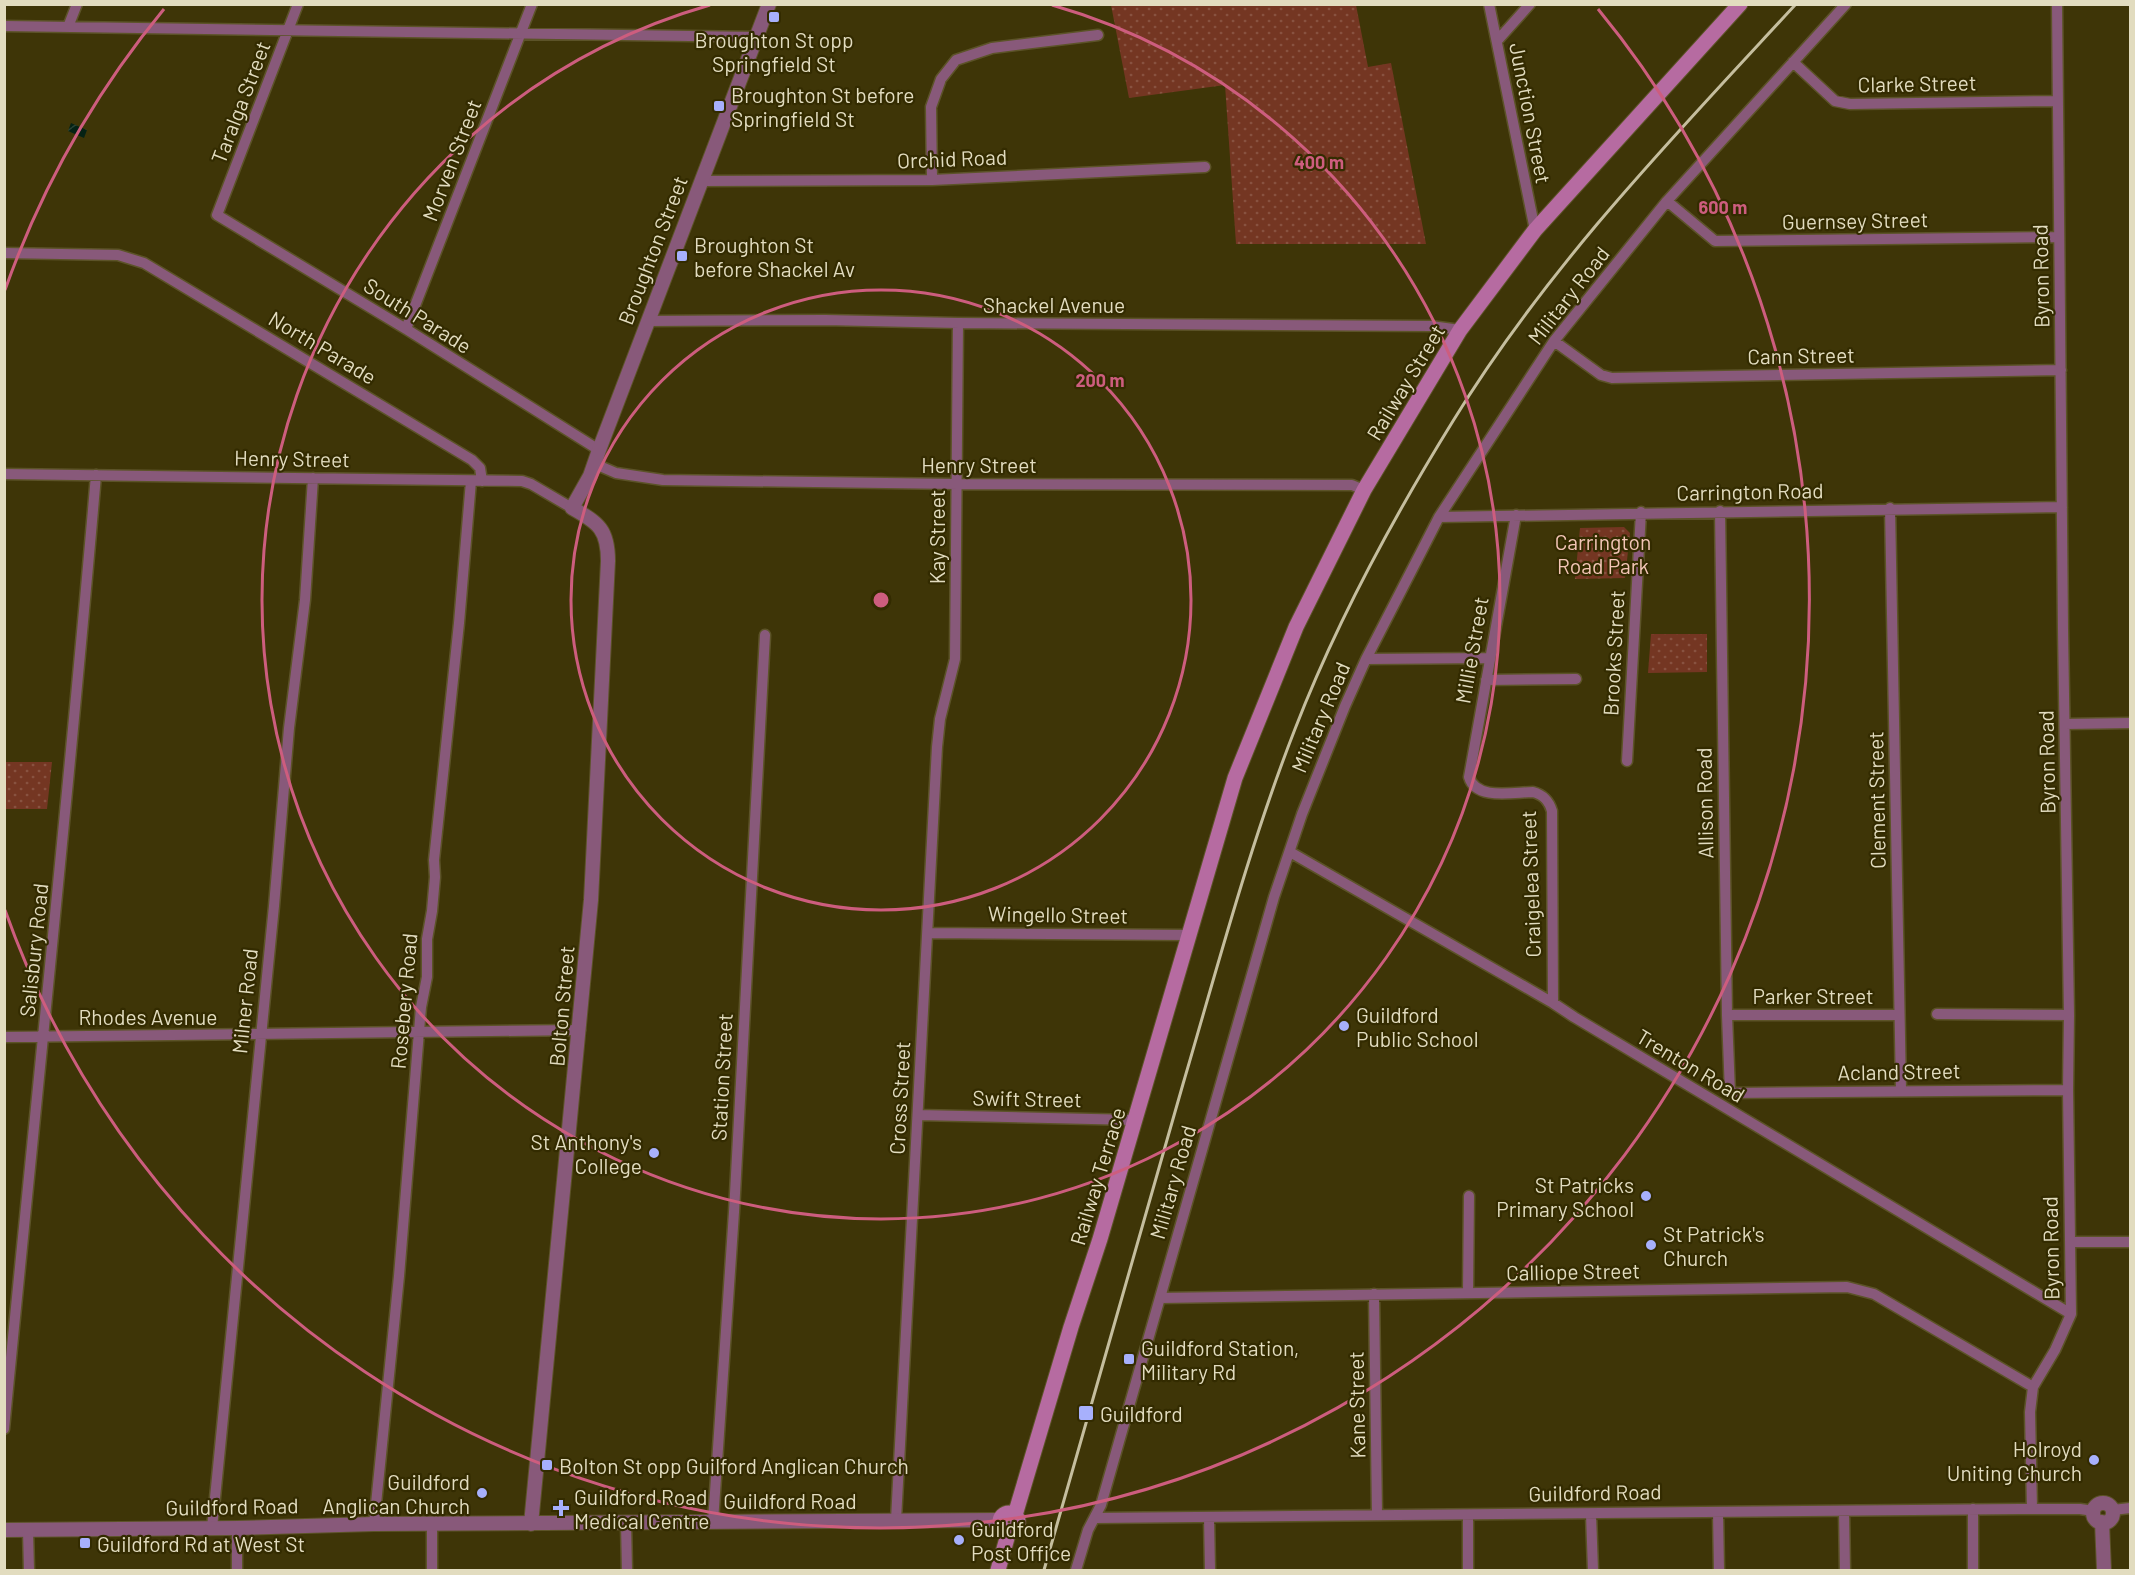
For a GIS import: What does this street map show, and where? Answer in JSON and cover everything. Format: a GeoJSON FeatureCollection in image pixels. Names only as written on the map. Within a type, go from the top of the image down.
{"type":"FeatureCollection","features":[{"type":"Feature","properties":{"kind":"main road","name":"Railway Street"},"geometry":{"type":"LineString","coordinates":[[1214,848],[1235,778],[1296,627],[1364,489],[1460,330],[1534,230],[1740,4]]}},
{"type":"Feature","properties":{"kind":"main road","name":"Railway Terrace"},"geometry":{"type":"LineString","coordinates":[[1004,1526],[1014,1530],[1018,1526],[1018,1519],[1015,1515],[1135,1120],[1214,848]]}},
{"type":"Feature","properties":{"kind":"main road"},"geometry":{"type":"LineString","coordinates":[[998,1570],[1004,1526]]}},
{"type":"Feature","properties":{"kind":"street"},"geometry":{"type":"LineString","coordinates":[[68,27],[77,4]]}},
{"type":"Feature","properties":{"kind":"street","name":"Taralga Street"},"geometry":{"type":"LineString","coordinates":[[217,214],[298,4]]}},
{"type":"Feature","properties":{"kind":"street","name":"Morven Street"},"geometry":{"type":"LineString","coordinates":[[406,329],[532,4]]}},
{"type":"Feature","properties":{"kind":"street","name":"Broughton Street"},"geometry":{"type":"LineString","coordinates":[[572,508],[593,470],[598,450],[769,4]]}},
{"type":"Feature","properties":{"kind":"street","name":"Junction Street"},"geometry":{"type":"LineString","coordinates":[[1490,4],[1534,230]]}},
{"type":"Feature","properties":{"kind":"street"},"geometry":{"type":"LineString","coordinates":[[1497,41],[1530,4]]}},
{"type":"Feature","properties":{"kind":"street","name":"Military Road"},"geometry":{"type":"LineString","coordinates":[[1076,1570],[1088,1530],[1101,1505],[1274,897],[1306,803],[1366,659],[1439,517],[1554,341],[1667,201],[1846,4]]}},
{"type":"Feature","properties":{"kind":"street","name":"Byron Road"},"geometry":{"type":"LineString","coordinates":[[2032,1509],[2033,1387],[2055,1350],[2071,1314],[2057,4]]}},
{"type":"Feature","properties":{"kind":"street"},"geometry":{"type":"LineString","coordinates":[[4,26],[756,37]]}},
{"type":"Feature","properties":{"kind":"street"},"geometry":{"type":"LineString","coordinates":[[932,180],[931,107],[941,79],[956,60],[992,48],[1098,35]]}},
{"type":"Feature","properties":{"kind":"street","name":"Clarke Street"},"geometry":{"type":"LineString","coordinates":[[1793,62],[1835,101],[1850,104],[2057,101]]}},
{"type":"Feature","properties":{"kind":"street","name":"Orchid Road"},"geometry":{"type":"LineString","coordinates":[[700,182],[932,180],[1205,167]]}},
{"type":"Feature","properties":{"kind":"street","name":"Guernsey Street"},"geometry":{"type":"LineString","coordinates":[[1667,201],[1714,241],[2059,237]]}},
{"type":"Feature","properties":{"kind":"street","name":"South Parade"},"geometry":{"type":"LineString","coordinates":[[217,214],[598,450]]}},
{"type":"Feature","properties":{"kind":"street","name":"North Parade"},"geometry":{"type":"LineString","coordinates":[[4,254],[118,255],[132,258],[152,267],[472,459],[480,468],[476,481]]}},
{"type":"Feature","properties":{"kind":"street","name":"Shackel Avenue"},"geometry":{"type":"LineString","coordinates":[[648,321],[825,320],[1431,326],[1460,330]]}},
{"type":"Feature","properties":{"kind":"street","name":"Kay Street"},"geometry":{"type":"LineString","coordinates":[[951,679],[955,659],[958,323]]}},
{"type":"Feature","properties":{"kind":"street","name":"Cann Street"},"geometry":{"type":"LineString","coordinates":[[1554,341],[1601,375],[1612,378],[2061,370]]}},
{"type":"Feature","properties":{"kind":"street","name":"Henry Street"},"geometry":{"type":"LineString","coordinates":[[593,470],[663,480],[956,484],[1352,485],[1364,489]]}},
{"type":"Feature","properties":{"kind":"street","name":"Henry Street"},"geometry":{"type":"LineString","coordinates":[[4,474],[522,481],[572,508]]}},
{"type":"Feature","properties":{"kind":"street","name":"Salisbury Road"},"geometry":{"type":"LineString","coordinates":[[4,1429],[72,751],[96,475]]}},
{"type":"Feature","properties":{"kind":"street","name":"Milner Road"},"geometry":{"type":"LineString","coordinates":[[212,1528],[289,728],[305,600],[313,478]]}},
{"type":"Feature","properties":{"kind":"street","name":"Rosebery Road"},"geometry":{"type":"LineString","coordinates":[[374,1524],[422,1006],[427,977],[427,939],[432,911],[434,860],[476,481]]}},
{"type":"Feature","properties":{"kind":"street","name":"Carrington Road"},"geometry":{"type":"LineString","coordinates":[[1439,517],[2062,507]]}},
{"type":"Feature","properties":{"kind":"street","name":"Bolton Street"},"geometry":{"type":"LineString","coordinates":[[531,1524],[591,900],[608,561],[607,542],[601,528],[593,519],[572,508]]}},
{"type":"Feature","properties":{"kind":"street","name":"Clement Street"},"geometry":{"type":"LineString","coordinates":[[1890,508],[1901,1090]]}},
{"type":"Feature","properties":{"kind":"street","name":"Brooks Street"},"geometry":{"type":"LineString","coordinates":[[1627,760],[1641,512]]}},
{"type":"Feature","properties":{"kind":"street","name":"Allison Road"},"geometry":{"type":"LineString","coordinates":[[1720,512],[1730,1093]]}},
{"type":"Feature","properties":{"kind":"street","name":"Millie Street"},"geometry":{"type":"LineString","coordinates":[[1477,790],[1470,782],[1469,770],[1516,515]]}},
{"type":"Feature","properties":{"kind":"street","name":"Station Street"},"geometry":{"type":"LineString","coordinates":[[713,1522],[734,1212],[765,634]]}},
{"type":"Feature","properties":{"kind":"street"},"geometry":{"type":"LineString","coordinates":[[1366,659],[1490,658]]}},
{"type":"Feature","properties":{"kind":"street","name":"Cross Street"},"geometry":{"type":"LineString","coordinates":[[896,1521],[937,747],[940,719],[951,679]]}},
{"type":"Feature","properties":{"kind":"street"},"geometry":{"type":"LineString","coordinates":[[1486,680],[1576,679]]}},
{"type":"Feature","properties":{"kind":"street"},"geometry":{"type":"LineString","coordinates":[[2065,724],[2130,723]]}},
{"type":"Feature","properties":{"kind":"street","name":"Craigelea Street"},"geometry":{"type":"LineString","coordinates":[[1477,790],[1490,793],[1533,792],[1550,803],[1553,1003]]}},
{"type":"Feature","properties":{"kind":"street","name":"Trenton Road"},"geometry":{"type":"LineString","coordinates":[[1290,852],[1553,1003],[2071,1314]]}},
{"type":"Feature","properties":{"kind":"street","name":"Wingello Street"},"geometry":{"type":"LineString","coordinates":[[928,933],[1188,935]]}},
{"type":"Feature","properties":{"kind":"street"},"geometry":{"type":"LineString","coordinates":[[1937,1014],[2069,1015]]}},
{"type":"Feature","properties":{"kind":"street","name":"Parker Street"},"geometry":{"type":"LineString","coordinates":[[1727,1016],[1899,1015]]}},
{"type":"Feature","properties":{"kind":"street","name":"Rhodes Avenue"},"geometry":{"type":"LineString","coordinates":[[4,1037],[580,1030]]}},
{"type":"Feature","properties":{"kind":"street","name":"Acland Street"},"geometry":{"type":"LineString","coordinates":[[1730,1093],[2068,1090]]}},
{"type":"Feature","properties":{"kind":"street"},"geometry":{"type":"LineString","coordinates":[[1720,1105],[1730,1093]]}},
{"type":"Feature","properties":{"kind":"street","name":"Swift Street"},"geometry":{"type":"LineString","coordinates":[[918,1115],[1135,1120]]}},
{"type":"Feature","properties":{"kind":"street"},"geometry":{"type":"LineString","coordinates":[[1468,1292],[1469,1196]]}},
{"type":"Feature","properties":{"kind":"street"},"geometry":{"type":"LineString","coordinates":[[2070,1242],[2130,1242]]}},
{"type":"Feature","properties":{"kind":"street","name":"Calliope Street"},"geometry":{"type":"LineString","coordinates":[[1160,1298],[1847,1287],[1874,1294],[2033,1387]]}},
{"type":"Feature","properties":{"kind":"street","name":"Kane Street"},"geometry":{"type":"LineString","coordinates":[[1374,1294],[1377,1515]]}},
{"type":"Feature","properties":{"kind":"street"},"geometry":{"type":"LineString","coordinates":[[2103,1503],[2109,1505],[2113,1510],[2111,1519],[2103,1522],[2097,1520],[2094,1511],[2097,1505],[2103,1503]]}},
{"type":"Feature","properties":{"kind":"street"},"geometry":{"type":"LineString","coordinates":[[2113,1510],[2130,1508]]}},
{"type":"Feature","properties":{"kind":"street"},"geometry":{"type":"LineString","coordinates":[[1973,1509],[1973,1570]]}},
{"type":"Feature","properties":{"kind":"street","name":"Guildford Road"},"geometry":{"type":"LineString","coordinates":[[1095,1518],[1973,1509],[2094,1511]]}},
{"type":"Feature","properties":{"kind":"street"},"geometry":{"type":"LineString","coordinates":[[1844,1511],[1845,1570]]}},
{"type":"Feature","properties":{"kind":"street"},"geometry":{"type":"LineString","coordinates":[[1718,1512],[1719,1570]]}},
{"type":"Feature","properties":{"kind":"street"},"geometry":{"type":"LineString","coordinates":[[1591,1514],[1593,1570]]}},
{"type":"Feature","properties":{"kind":"street"},"geometry":{"type":"LineString","coordinates":[[1468,1515],[1468,1570]]}},
{"type":"Feature","properties":{"kind":"street"},"geometry":{"type":"LineString","coordinates":[[1209,1517],[1210,1570]]}},
{"type":"Feature","properties":{"kind":"street","name":"Guildford Road"},"geometry":{"type":"LineString","coordinates":[[4,1530],[374,1524],[896,1521],[1004,1526]]}},
{"type":"Feature","properties":{"kind":"street"},"geometry":{"type":"LineString","coordinates":[[2103,1522],[2104,1570]]}},
{"type":"Feature","properties":{"kind":"street"},"geometry":{"type":"LineString","coordinates":[[626,1523],[627,1570]]}},
{"type":"Feature","properties":{"kind":"street"},"geometry":{"type":"LineString","coordinates":[[432,1525],[432,1570]]}},
{"type":"Feature","properties":{"kind":"street"},"geometry":{"type":"LineString","coordinates":[[237,1528],[237,1570]]}},
{"type":"Feature","properties":{"kind":"street"},"geometry":{"type":"LineString","coordinates":[[28,1530],[29,1570]]}},
{"type":"Feature","properties":{"kind":"green space"},"geometry":{"type":"Polygon","coordinates":[[[1111,5],[1356,5],[1368,67],[1391,63],[1426,244],[1236,244],[1225,85],[1129,98],[1111,5]]]}},
{"type":"Feature","properties":{"kind":"green space","name":"Carrington Road Park"},"geometry":{"type":"Polygon","coordinates":[[[1624,527],[1630,533],[1625,578],[1575,579],[1580,528],[1624,527]]]}},
{"type":"Feature","properties":{"kind":"green space"},"geometry":{"type":"Polygon","coordinates":[[[1651,634],[1707,634],[1707,672],[1648,673],[1651,634]]]}},
{"type":"Feature","properties":{"kind":"green space"},"geometry":{"type":"Polygon","coordinates":[[[5,762],[52,762],[47,809],[5,809],[5,762]]]}},
{"type":"Feature","properties":{"kind":"water"},"geometry":{"type":"Polygon","coordinates":[[[71,123],[87,130],[84,138],[68,131],[71,123]]]}},
{"type":"Feature","properties":{"kind":"railway"},"geometry":{"type":"LineString","coordinates":[[1044,1570],[1249,860],[1295,729],[1347,611],[1387,533],[1453,421],[1529,309],[1614,204],[1796,4]]}},
{"type":"Feature","properties":{"kind":"place","name":"Broughton St opp Springfield St"},"geometry":{"type":"Point","coordinates":[774,17]}},
{"type":"Feature","properties":{"kind":"place","name":"Broughton St before Springfield St"},"geometry":{"type":"Point","coordinates":[719,106]}},
{"type":"Feature","properties":{"kind":"place","name":"Broughton St before Shackel Av"},"geometry":{"type":"Point","coordinates":[682,256]}},
{"type":"Feature","properties":{"kind":"place","name":"Guildford Public School"},"geometry":{"type":"Point","coordinates":[1344,1026]}},
{"type":"Feature","properties":{"kind":"place","name":"St Anthony's College"},"geometry":{"type":"Point","coordinates":[654,1153]}},
{"type":"Feature","properties":{"kind":"place","name":"St Patricks Primary School"},"geometry":{"type":"Point","coordinates":[1646,1196]}},
{"type":"Feature","properties":{"kind":"place","name":"St Patrick's Church"},"geometry":{"type":"Point","coordinates":[1651,1245]}},
{"type":"Feature","properties":{"kind":"place","name":"Guildford Station, Military Rd"},"geometry":{"type":"Point","coordinates":[1129,1359]}},
{"type":"Feature","properties":{"kind":"place","name":"Guildford"},"geometry":{"type":"Point","coordinates":[1086,1413]}},
{"type":"Feature","properties":{"kind":"place","name":"Holroyd Uniting Church"},"geometry":{"type":"Point","coordinates":[2094,1460]}},
{"type":"Feature","properties":{"kind":"place","name":"Bolton St opp Guilford Anglican Church"},"geometry":{"type":"Point","coordinates":[547,1465]}},
{"type":"Feature","properties":{"kind":"place","name":"Guildford Anglican Church"},"geometry":{"type":"Point","coordinates":[482,1493]}},
{"type":"Feature","properties":{"kind":"place","name":"Guildford Road Medical Centre"},"geometry":{"type":"Point","coordinates":[561,1508]}},
{"type":"Feature","properties":{"kind":"place","name":"Guildford Post Office"},"geometry":{"type":"Point","coordinates":[959,1540]}},
{"type":"Feature","properties":{"kind":"place","name":"Guildford Rd at West St"},"geometry":{"type":"Point","coordinates":[85,1543]}}]}
